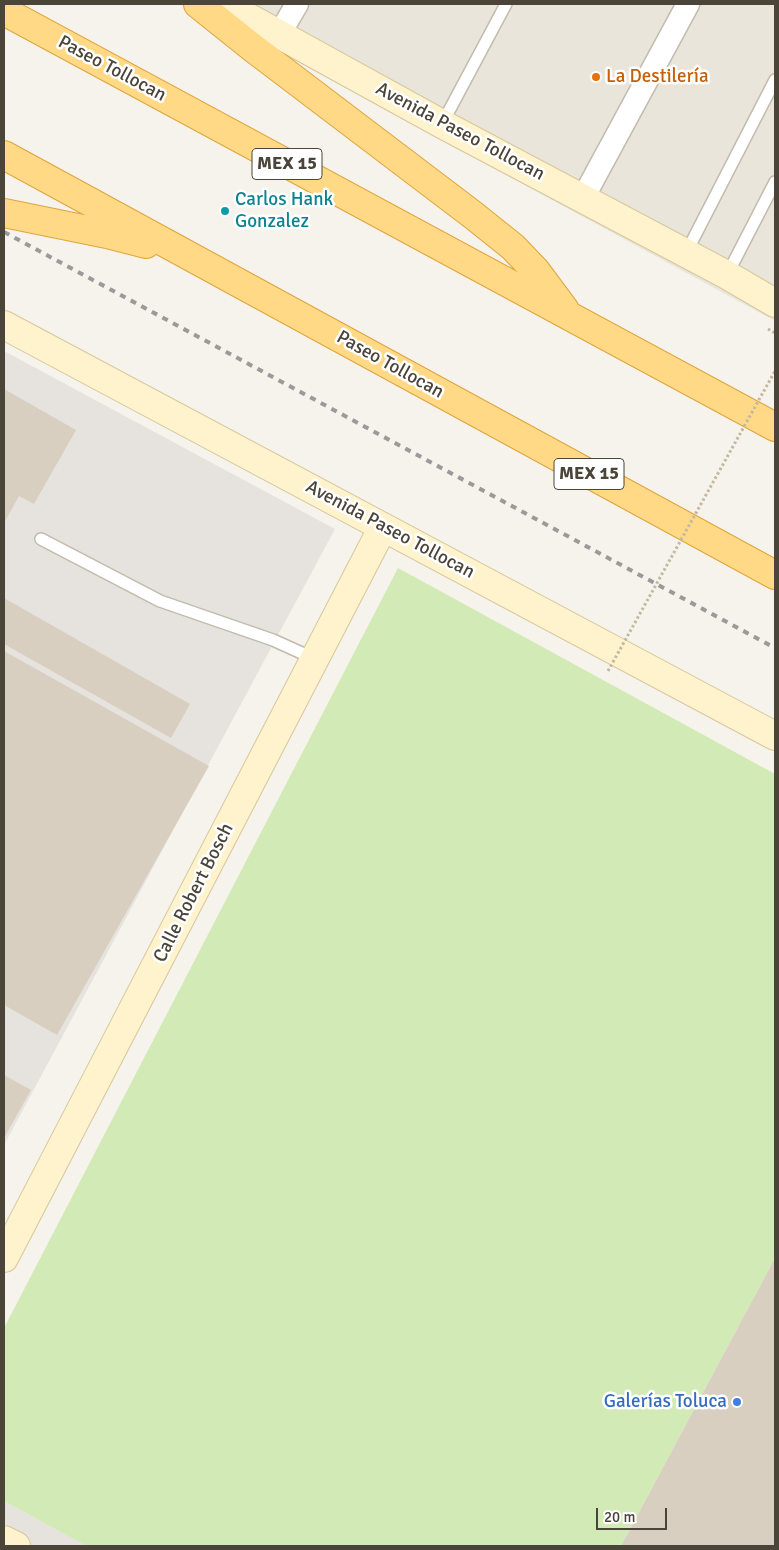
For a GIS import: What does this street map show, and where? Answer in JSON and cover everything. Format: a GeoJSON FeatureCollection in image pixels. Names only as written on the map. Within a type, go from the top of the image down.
{"type":"FeatureCollection","features":[{"type":"Feature","properties":{"kind":"highway"},"geometry":{"type":"LineString","coordinates":[[198,4],[252,48],[513,247],[536,271],[570,317]]}},
{"type":"Feature","properties":{"kind":"highway","name":"Paseo Tollocan"},"geometry":{"type":"LineString","coordinates":[[4,11],[775,427]]}},
{"type":"Feature","properties":{"kind":"highway","name":"Paseo Tollocan"},"geometry":{"type":"LineString","coordinates":[[4,154],[775,575]]}},
{"type":"Feature","properties":{"kind":"highway"},"geometry":{"type":"LineString","coordinates":[[4,213],[107,234],[191,256]]}},
{"type":"Feature","properties":{"kind":"main road","name":"Avenida Paseo Tollocan"},"geometry":{"type":"LineString","coordinates":[[224,4],[280,33],[442,124],[727,275],[775,304]]}},
{"type":"Feature","properties":{"kind":"main road","name":"Avenida Paseo Tollocan"},"geometry":{"type":"LineString","coordinates":[[4,325],[775,736]]}},
{"type":"Feature","properties":{"kind":"main road","name":"Calle Robert Bosch"},"geometry":{"type":"LineString","coordinates":[[4,1258],[383,528]]}},
{"type":"Feature","properties":{"kind":"main road"},"geometry":{"type":"LineString","coordinates":[[4,1540],[16,1546]]}},
{"type":"Feature","properties":{"kind":"street"},"geometry":{"type":"LineString","coordinates":[[280,33],[297,4]]}},
{"type":"Feature","properties":{"kind":"street"},"geometry":{"type":"LineString","coordinates":[[583,198],[688,4]]}},
{"type":"Feature","properties":{"kind":"lane"},"geometry":{"type":"LineString","coordinates":[[442,124],[506,4]]}},
{"type":"Feature","properties":{"kind":"lane"},"geometry":{"type":"LineString","coordinates":[[686,253],[775,80]]}},
{"type":"Feature","properties":{"kind":"lane"},"geometry":{"type":"LineString","coordinates":[[727,275],[775,182]]}},
{"type":"Feature","properties":{"kind":"lane"},"geometry":{"type":"LineString","coordinates":[[41,539],[160,600],[273,640],[315,659]]}},
{"type":"Feature","properties":{"kind":"path"},"geometry":{"type":"LineString","coordinates":[[608,671],[775,371]]}},
{"type":"Feature","properties":{"kind":"shaded area"},"geometry":{"type":"Polygon","coordinates":[[[191,4],[775,4],[775,321],[191,4]]]}},
{"type":"Feature","properties":{"kind":"shaded area"},"geometry":{"type":"Polygon","coordinates":[[[4,351],[335,529],[4,1145],[4,351]]]}},
{"type":"Feature","properties":{"kind":"shaded area"},"geometry":{"type":"Polygon","coordinates":[[[4,1501],[88,1546],[4,1546],[4,1501]]]}},
{"type":"Feature","properties":{"kind":"green space"},"geometry":{"type":"Polygon","coordinates":[[[398,568],[775,774],[775,1258],[621,1546],[87,1546],[4,1501],[4,1328],[398,568]]]}},
{"type":"Feature","properties":{"kind":"building"},"geometry":{"type":"Polygon","coordinates":[[[4,389],[76,430],[34,504],[19,496],[4,523],[4,389]]]}},
{"type":"Feature","properties":{"kind":"building"},"geometry":{"type":"Polygon","coordinates":[[[4,598],[190,704],[171,738],[4,644],[4,598]]]}},
{"type":"Feature","properties":{"kind":"building"},"geometry":{"type":"Polygon","coordinates":[[[4,651],[209,766],[57,1035],[4,1005],[4,651]]]}},
{"type":"Feature","properties":{"kind":"building"},"geometry":{"type":"Polygon","coordinates":[[[4,1075],[31,1090],[4,1138],[4,1075]]]}},
{"type":"Feature","properties":{"kind":"building","name":"Galerías Toluca"},"geometry":{"type":"Polygon","coordinates":[[[775,1258],[775,1546],[621,1546],[775,1258]]]}},
{"type":"Feature","properties":{"kind":"railway"},"geometry":{"type":"LineString","coordinates":[[4,232],[775,648]]}},
{"type":"Feature","properties":{"kind":"place","name":"La Destilería"},"geometry":{"type":"Point","coordinates":[596,77]}},
{"type":"Feature","properties":{"kind":"place","name":"Carlos Hank Gonzalez"},"geometry":{"type":"Point","coordinates":[225,211]}},
{"type":"Feature","properties":{"kind":"place","name":"Galerías Toluca"},"geometry":{"type":"Point","coordinates":[737,1402]}}]}
